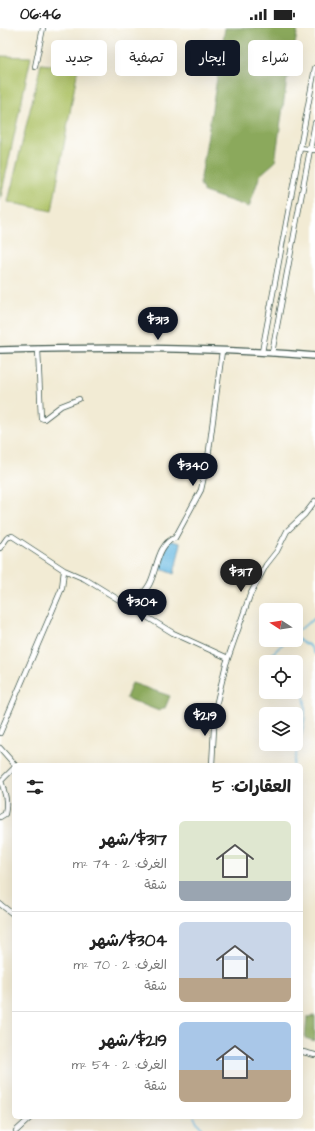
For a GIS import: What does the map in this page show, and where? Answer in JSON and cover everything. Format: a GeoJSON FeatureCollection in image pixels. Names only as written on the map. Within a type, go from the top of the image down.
{"type":"FeatureCollection","features":[{"type":"Feature","properties":{"kind":"street"},"geometry":{"type":"LineString","coordinates":[[35,67],[43,28]]}},
{"type":"Feature","properties":{"kind":"street"},"geometry":{"type":"LineString","coordinates":[[262,352],[315,68]]}},
{"type":"Feature","properties":{"kind":"street"},"geometry":{"type":"LineString","coordinates":[[272,353],[313,150],[315,123]]}},
{"type":"Feature","properties":{"kind":"street"},"geometry":{"type":"LineString","coordinates":[[300,148],[313,150]]}},
{"type":"Feature","properties":{"kind":"street"},"geometry":{"type":"LineString","coordinates":[[38,349],[41,418],[44,419],[61,406],[79,399]]}},
{"type":"Feature","properties":{"kind":"street"},"geometry":{"type":"LineString","coordinates":[[0,350],[222,351],[315,356]]}},
{"type":"Feature","properties":{"kind":"street"},"geometry":{"type":"LineString","coordinates":[[132,608],[137,598],[150,584],[163,548],[169,540],[175,538],[201,490],[208,458],[222,351]]}},
{"type":"Feature","properties":{"kind":"street"},"geometry":{"type":"LineString","coordinates":[[212,763],[215,710],[228,658],[250,595],[266,565],[277,551],[287,531],[305,514],[315,501]]}},
{"type":"Feature","properties":{"kind":"street"},"geometry":{"type":"LineString","coordinates":[[0,548],[7,538],[12,536],[64,570],[85,579],[173,633],[228,658]]}},
{"type":"Feature","properties":{"kind":"street"},"geometry":{"type":"LineString","coordinates":[[0,733],[62,588],[64,570]]}},
{"type":"Feature","properties":{"kind":"street"},"geometry":{"type":"LineString","coordinates":[[0,748],[12,763]]}},
{"type":"Feature","properties":{"kind":"street"},"geometry":{"type":"LineString","coordinates":[[0,817],[5,814],[7,806],[6,795],[1,781],[12,768]]}},
{"type":"Feature","properties":{"kind":"street"},"geometry":{"type":"LineString","coordinates":[[0,904],[12,913]]}},
{"type":"Feature","properties":{"kind":"street"},"geometry":{"type":"LineString","coordinates":[[303,1052],[315,1055]]}},
{"type":"Feature","properties":{"kind":"street"},"geometry":{"type":"LineString","coordinates":[[16,1131],[30,1119]]}},
{"type":"Feature","properties":{"kind":"green space"},"geometry":{"type":"Polygon","coordinates":[[[225,28],[298,28],[296,40],[248,40],[248,76],[289,76],[287,79],[275,162],[260,175],[249,207],[204,192],[200,184],[217,76],[240,76],[240,40],[223,40],[225,28]]]}},
{"type":"Feature","properties":{"kind":"green space"},"geometry":{"type":"Polygon","coordinates":[[[0,56],[31,57],[0,201],[0,56]]]}},
{"type":"Feature","properties":{"kind":"green space"},"geometry":{"type":"Polygon","coordinates":[[[41,64],[51,65],[51,76],[77,76],[52,211],[8,202],[41,64]]]}},
{"type":"Feature","properties":{"kind":"green space"},"geometry":{"type":"Polygon","coordinates":[[[132,683],[170,696],[165,708],[159,711],[126,698],[132,683]]]}},
{"type":"Feature","properties":{"kind":"green space"},"geometry":{"type":"Polygon","coordinates":[[[315,1016],[315,1041],[305,1038],[307,1017],[315,1016]]]}},
{"type":"Feature","properties":{"kind":"water"},"geometry":{"type":"Polygon","coordinates":[[[169,540],[181,543],[174,574],[158,568],[169,540]]]}},
{"type":"Feature","properties":{"kind":"waterway"},"geometry":{"type":"LineString","coordinates":[[303,627],[315,618]]}},
{"type":"Feature","properties":{"kind":"waterway"},"geometry":{"type":"LineString","coordinates":[[303,642],[310,646],[315,654]]}},
{"type":"Feature","properties":{"kind":"waterway"},"geometry":{"type":"LineString","coordinates":[[271,655],[280,647]]}},
{"type":"Feature","properties":{"kind":"waterway"},"geometry":{"type":"LineString","coordinates":[[294,763],[305,716],[303,694]]}},
{"type":"Feature","properties":{"kind":"waterway"},"geometry":{"type":"LineString","coordinates":[[195,1119],[203,1131]]}}]}
